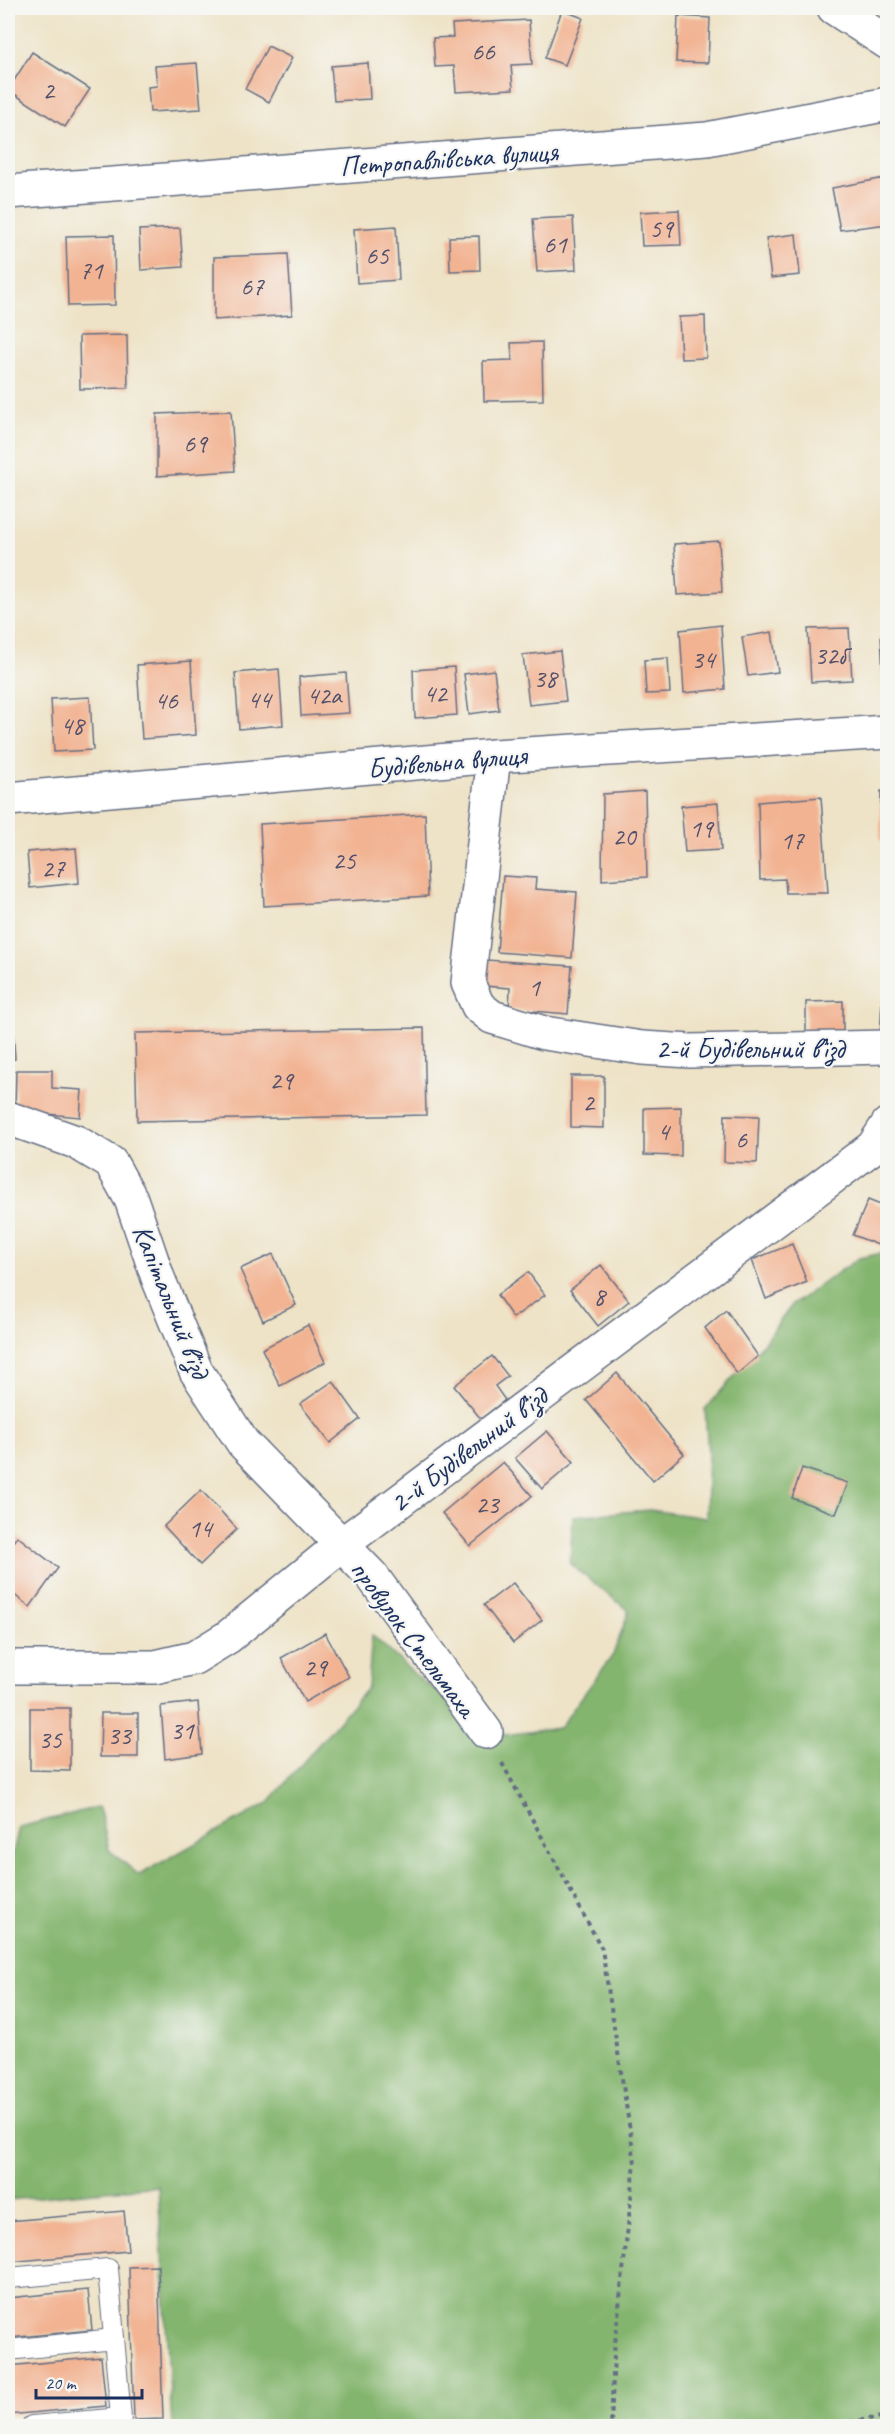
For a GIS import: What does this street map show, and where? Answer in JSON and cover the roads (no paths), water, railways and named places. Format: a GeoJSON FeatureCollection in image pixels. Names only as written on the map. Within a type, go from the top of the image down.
{"type":"FeatureCollection","features":[{"type":"Feature","properties":{"kind":"street"},"geometry":{"type":"LineString","coordinates":[[834,8],[879,28]]}},
{"type":"Feature","properties":{"kind":"street","name":"Петропавлівська вулиця"},"geometry":{"type":"LineString","coordinates":[[8,192],[707,139],[888,104]]}},
{"type":"Feature","properties":{"kind":"street","name":"Будівельна вулиця"},"geometry":{"type":"LineString","coordinates":[[8,799],[494,756],[888,732]]}},
{"type":"Feature","properties":{"kind":"street","name":"2-й Будівельний в’їзд"},"geometry":{"type":"LineString","coordinates":[[494,756],[468,983],[478,1006],[492,1017],[544,1033],[654,1049],[690,1051],[888,1047]]}},
{"type":"Feature","properties":{"kind":"street","name":"Капітальний в'їзд"},"geometry":{"type":"LineString","coordinates":[[8,1118],[76,1142],[111,1163],[131,1199],[158,1278],[196,1371],[243,1443],[341,1545]]}},
{"type":"Feature","properties":{"kind":"street","name":"2-й Будівельний в’їзд"},"geometry":{"type":"LineString","coordinates":[[8,1667],[155,1667],[194,1659],[228,1637],[341,1545],[873,1147],[888,1124]]}},
{"type":"Feature","properties":{"kind":"street","name":"провулок Стельмаха"},"geometry":{"type":"LineString","coordinates":[[341,1545],[372,1576],[486,1732]]}},
{"type":"Feature","properties":{"kind":"lane"},"geometry":{"type":"LineString","coordinates":[[8,2278],[108,2269],[121,2418],[32,2427]]}},
{"type":"Feature","properties":{"kind":"lane"},"geometry":{"type":"LineString","coordinates":[[8,2350],[114,2339]]}}]}
